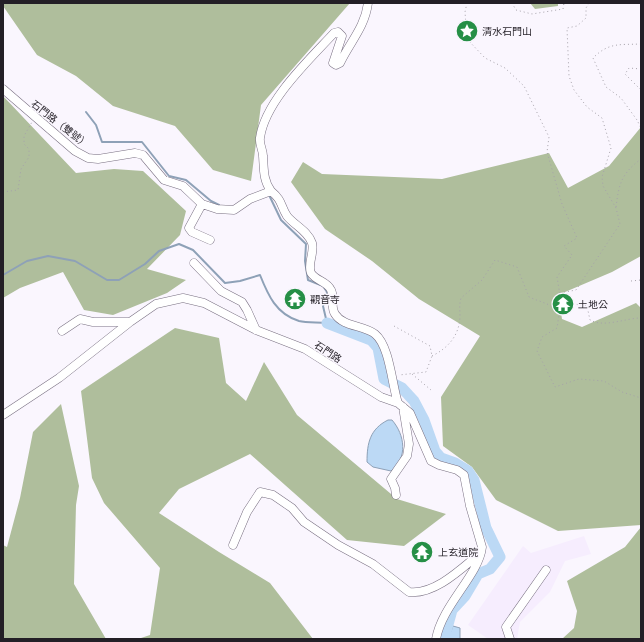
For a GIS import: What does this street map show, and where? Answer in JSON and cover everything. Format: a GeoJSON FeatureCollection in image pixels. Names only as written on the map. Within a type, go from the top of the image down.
{"type":"FeatureCollection","features":[{"type":"Feature","properties":{"kind":"street"},"geometry":{"type":"LineString","coordinates":[[368,3],[366,16],[360,29],[340,63],[336,65],[333,63],[342,36],[338,32],[334,34],[288,82],[263,127],[260,140],[263,153],[265,182],[271,191],[279,198],[287,216],[312,242],[313,252],[310,270],[314,277],[329,286],[333,294],[332,305],[336,315],[344,322],[376,335],[382,345],[394,379],[394,391],[400,405],[409,444],[407,456],[390,479],[396,495]]}},
{"type":"Feature","properties":{"kind":"street","name":"石門路（雙號）"},"geometry":{"type":"LineString","coordinates":[[3,89],[75,151],[88,158],[98,159],[135,153],[143,155],[164,180],[183,186],[202,204],[217,209],[234,210],[250,199],[271,191]]}},
{"type":"Feature","properties":{"kind":"street"},"geometry":{"type":"LineString","coordinates":[[202,204],[189,228],[192,232],[210,240]]}},
{"type":"Feature","properties":{"kind":"street"},"geometry":{"type":"LineString","coordinates":[[194,263],[221,291],[242,302],[248,310],[256,330]]}},
{"type":"Feature","properties":{"kind":"street","name":"石門路"},"geometry":{"type":"LineString","coordinates":[[3,415],[59,378],[130,322],[156,304],[183,298],[204,303],[256,330],[304,349],[381,397],[400,405]]}},
{"type":"Feature","properties":{"kind":"street"},"geometry":{"type":"LineString","coordinates":[[62,331],[80,319],[93,322],[130,322]]}},
{"type":"Feature","properties":{"kind":"street"},"geometry":{"type":"LineString","coordinates":[[400,405],[410,413],[431,460],[439,465],[456,470],[464,476],[470,506],[482,547],[470,573],[446,610],[436,639]]}},
{"type":"Feature","properties":{"kind":"street"},"geometry":{"type":"LineString","coordinates":[[233,545],[247,512],[260,492],[273,495],[292,508],[304,522],[338,545],[373,564],[409,592],[414,592],[444,583],[481,552]]}},
{"type":"Feature","properties":{"kind":"street"},"geometry":{"type":"LineString","coordinates":[[510,639],[506,627],[546,570]]}},
{"type":"Feature","properties":{"kind":"path"},"geometry":{"type":"LineString","coordinates":[[467,3],[465,12],[467,39],[485,58],[505,68],[524,86],[549,137],[547,152],[562,204],[577,238],[564,246],[572,255],[557,278],[560,302],[557,328],[542,337],[536,351],[555,387],[579,379],[604,381],[622,392],[641,398]]}},
{"type":"Feature","properties":{"kind":"path"},"geometry":{"type":"LineString","coordinates":[[512,3],[516,10],[532,14],[563,9],[564,3]]}},
{"type":"Feature","properties":{"kind":"path"},"geometry":{"type":"LineString","coordinates":[[559,293],[576,290],[620,224],[616,208],[604,186],[602,177],[611,148],[602,118],[587,107],[574,90],[569,76],[567,28],[578,26],[586,18],[586,8],[589,3]]}},
{"type":"Feature","properties":{"kind":"path"},"geometry":{"type":"LineString","coordinates":[[641,44],[623,44],[603,48],[593,58],[606,87],[621,98],[641,128]]}},
{"type":"Feature","properties":{"kind":"path"},"geometry":{"type":"LineString","coordinates":[[641,69],[629,68],[625,74],[641,90]]}},
{"type":"Feature","properties":{"kind":"path"},"geometry":{"type":"LineString","coordinates":[[3,192],[18,190],[21,169],[29,157],[29,149],[24,144],[24,136],[32,122],[33,116]]}},
{"type":"Feature","properties":{"kind":"path"},"geometry":{"type":"LineString","coordinates":[[616,208],[621,179],[631,167],[641,159]]}},
{"type":"Feature","properties":{"kind":"path"},"geometry":{"type":"LineString","coordinates":[[432,356],[446,349],[452,341],[457,332],[460,318],[461,298],[482,280],[496,260],[516,268],[529,297],[539,302],[549,303],[559,311]]}},
{"type":"Feature","properties":{"kind":"path"},"geometry":{"type":"LineString","coordinates":[[631,281],[641,280]]}},
{"type":"Feature","properties":{"kind":"path"},"geometry":{"type":"LineString","coordinates":[[560,302],[588,306],[590,320],[593,322],[641,318]]}},
{"type":"Feature","properties":{"kind":"path"},"geometry":{"type":"LineString","coordinates":[[394,326],[430,346],[432,356],[426,372],[399,375],[394,379]]}},
{"type":"Feature","properties":{"kind":"path"},"geometry":{"type":"LineString","coordinates":[[412,374],[431,390]]}},
{"type":"Feature","properties":{"kind":"shaded area"},"geometry":{"type":"Polygon","coordinates":[[[584,536],[591,554],[565,561],[550,592],[520,622],[517,639],[488,639],[468,625],[523,546],[531,553],[584,536]]]}},
{"type":"Feature","properties":{"kind":"green space"},"geometry":{"type":"Polygon","coordinates":[[[3,3],[350,3],[261,105],[251,181],[213,170],[175,126],[113,106],[76,76],[37,55],[3,6],[3,3]]]}},
{"type":"Feature","properties":{"kind":"green space"},"geometry":{"type":"Polygon","coordinates":[[[530,3],[558,3],[558,6],[535,9],[530,3]]]}},
{"type":"Feature","properties":{"kind":"green space"},"geometry":{"type":"Polygon","coordinates":[[[3,96],[76,173],[114,169],[143,171],[186,211],[180,235],[147,269],[186,280],[167,293],[113,315],[84,310],[63,272],[20,288],[3,298],[3,96]]]}},
{"type":"Feature","properties":{"kind":"green space"},"geometry":{"type":"Polygon","coordinates":[[[641,127],[641,256],[612,272],[558,295],[562,319],[582,327],[636,303],[641,308],[641,525],[558,531],[496,500],[472,467],[443,446],[441,397],[480,336],[419,299],[372,261],[325,229],[291,182],[303,162],[322,174],[442,179],[549,153],[568,188],[609,166],[641,127]]]}},
{"type":"Feature","properties":{"kind":"green space"},"geometry":{"type":"Polygon","coordinates":[[[175,328],[219,338],[226,383],[246,401],[264,362],[297,415],[397,499],[446,514],[404,546],[347,540],[250,454],[179,489],[159,513],[270,583],[313,639],[138,639],[150,635],[160,568],[104,503],[92,478],[81,391],[175,328]]]}},
{"type":"Feature","properties":{"kind":"green space"},"geometry":{"type":"Polygon","coordinates":[[[61,404],[79,486],[76,505],[74,584],[106,639],[3,639],[3,545],[7,547],[20,498],[33,432],[61,404]]]}},
{"type":"Feature","properties":{"kind":"green space"},"geometry":{"type":"Polygon","coordinates":[[[641,527],[641,639],[562,639],[574,628],[577,611],[567,581],[625,547],[641,527]]]}},
{"type":"Feature","properties":{"kind":"water"},"geometry":{"type":"Polygon","coordinates":[[[388,420],[392,420],[400,432],[403,446],[400,460],[391,471],[373,467],[367,462],[369,443],[373,432],[388,420]]]}},
{"type":"Feature","properties":{"kind":"water"},"geometry":{"type":"Polygon","coordinates":[[[453,626],[460,628],[460,639],[448,639],[453,626]]]}},
{"type":"Feature","properties":{"kind":"waterway"},"geometry":{"type":"LineString","coordinates":[[86,112],[96,125],[102,142],[142,142],[169,176],[186,180],[211,201],[219,205]]}},
{"type":"Feature","properties":{"kind":"waterway"},"geometry":{"type":"LineString","coordinates":[[3,275],[27,261],[48,256],[75,261],[107,280],[119,280],[145,264],[159,251],[179,244],[193,250],[225,283],[240,281],[260,275],[266,290],[274,303],[284,314],[299,321],[327,323],[323,306],[327,292],[323,286],[308,280],[305,261],[306,244],[281,220],[270,197]]}},
{"type":"Feature","properties":{"kind":"waterway"},"geometry":{"type":"LineString","coordinates":[[327,323],[371,340],[378,348],[384,379],[402,388],[414,401],[424,420],[435,451],[441,458],[455,463],[468,471],[474,480],[486,528],[500,557],[490,569],[478,574],[465,596],[452,610],[444,639]]}},
{"type":"Feature","properties":{"kind":"place","name":"清水石門山"},"geometry":{"type":"Point","coordinates":[467,31]}},
{"type":"Feature","properties":{"kind":"place","name":"觀音寺"},"geometry":{"type":"Point","coordinates":[295,299]}},
{"type":"Feature","properties":{"kind":"place","name":"土地公"},"geometry":{"type":"Point","coordinates":[563,304]}},
{"type":"Feature","properties":{"kind":"place","name":"上玄道院"},"geometry":{"type":"Point","coordinates":[422,552]}}]}
